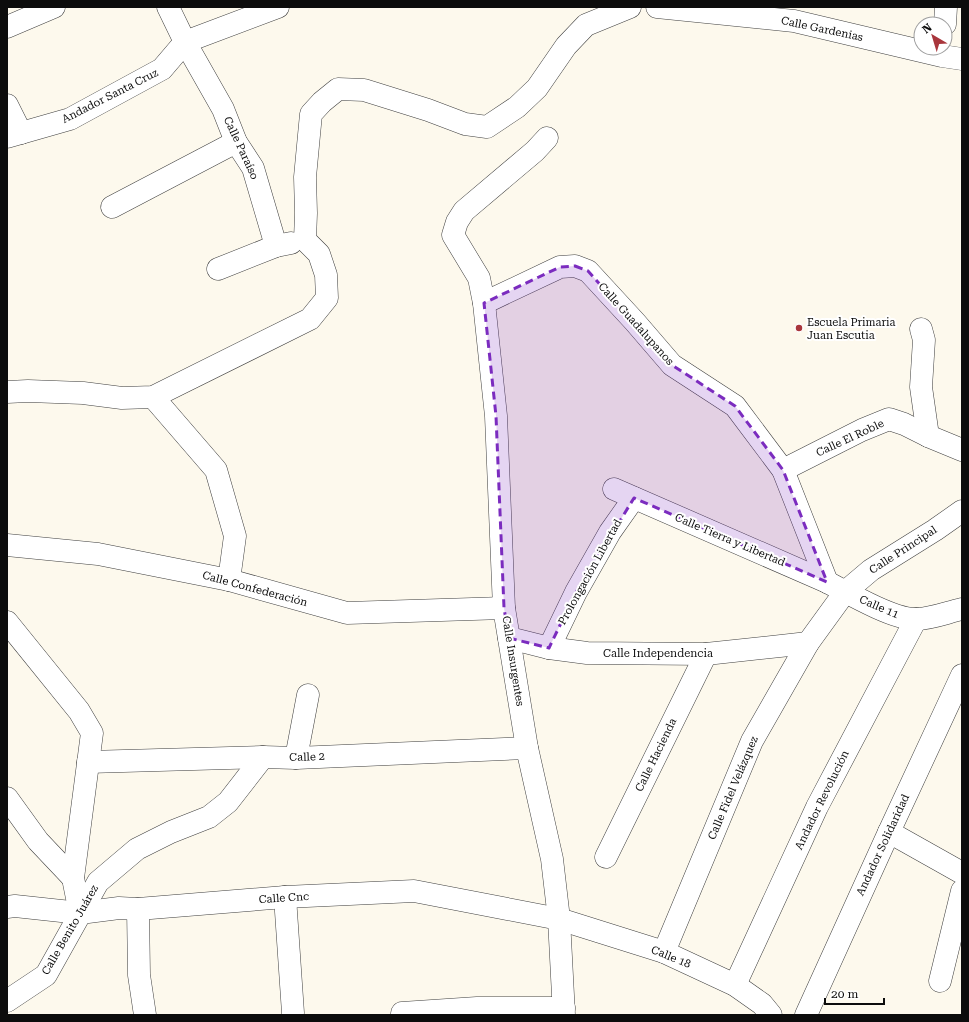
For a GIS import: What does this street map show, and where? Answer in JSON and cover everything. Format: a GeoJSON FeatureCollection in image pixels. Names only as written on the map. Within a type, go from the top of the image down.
{"type":"FeatureCollection","features":[{"type":"Feature","properties":{"kind":"street"},"geometry":{"type":"LineString","coordinates":[[7,27],[54,7]]}},
{"type":"Feature","properties":{"kind":"street","name":"Calle Paraíso"},"geometry":{"type":"LineString","coordinates":[[168,7],[185,42],[223,109],[236,142],[253,168],[276,246]]}},
{"type":"Feature","properties":{"kind":"street","name":"Andador Santa Cruz"},"geometry":{"type":"LineString","coordinates":[[14,135],[70,119],[162,69],[185,42],[278,7]]}},
{"type":"Feature","properties":{"kind":"street"},"geometry":{"type":"LineString","coordinates":[[305,240],[305,177],[311,114],[322,102],[338,89],[364,90],[428,110],[465,124],[486,127],[517,107],[536,88],[566,46],[586,26],[630,7]]}},
{"type":"Feature","properties":{"kind":"street","name":"Calle Gardenias"},"geometry":{"type":"LineString","coordinates":[[657,7],[794,21],[913,46]]}},
{"type":"Feature","properties":{"kind":"street"},"geometry":{"type":"LineString","coordinates":[[7,105],[14,135]]}},
{"type":"Feature","properties":{"kind":"street","name":"Calle Insurgentes"},"geometry":{"type":"LineString","coordinates":[[547,138],[535,151],[464,211],[457,222],[453,235],[479,278],[484,304],[496,416],[504,608],[527,748],[552,859],[559,919],[564,1012]]}},
{"type":"Feature","properties":{"kind":"street"},"geometry":{"type":"LineString","coordinates":[[112,207],[236,142]]}},
{"type":"Feature","properties":{"kind":"street"},"geometry":{"type":"LineString","coordinates":[[7,392],[83,393],[122,398],[153,397],[310,319],[328,298],[326,275],[319,254],[305,240],[298,240],[287,245],[276,246],[218,269]]}},
{"type":"Feature","properties":{"kind":"street","name":"Calle Guadalupanos"},"geometry":{"type":"LineString","coordinates":[[484,304],[560,267],[575,266],[588,271],[672,365],[735,406],[783,470],[836,587]]}},
{"type":"Feature","properties":{"kind":"street"},"geometry":{"type":"LineString","coordinates":[[921,329],[924,340],[921,387],[928,436]]}},
{"type":"Feature","properties":{"kind":"street"},"geometry":{"type":"LineString","coordinates":[[153,397],[216,470],[235,536],[228,580]]}},
{"type":"Feature","properties":{"kind":"street","name":"Calle El Roble"},"geometry":{"type":"LineString","coordinates":[[783,470],[862,430],[889,419],[904,424],[962,450]]}},
{"type":"Feature","properties":{"kind":"street","name":"Calle Tierra y Libertad"},"geometry":{"type":"LineString","coordinates":[[614,489],[836,587]]}},
{"type":"Feature","properties":{"kind":"street","name":"Prolongación Libertad"},"geometry":{"type":"LineString","coordinates":[[549,648],[591,565],[610,532],[634,498]]}},
{"type":"Feature","properties":{"kind":"street","name":"Calle Principal"},"geometry":{"type":"LineString","coordinates":[[836,587],[871,570],[935,530],[962,511]]}},
{"type":"Feature","properties":{"kind":"street","name":"Calle Confederación"},"geometry":{"type":"LineString","coordinates":[[7,545],[98,554],[228,580],[347,613],[504,608]]}},
{"type":"Feature","properties":{"kind":"street","name":"Calle 11"},"geometry":{"type":"LineString","coordinates":[[836,587],[904,618],[916,619],[962,609]]}},
{"type":"Feature","properties":{"kind":"street","name":"Calle Fidel Velázquez"},"geometry":{"type":"LineString","coordinates":[[664,952],[752,741],[808,643],[836,587]]}},
{"type":"Feature","properties":{"kind":"street","name":"Andador Revolución"},"geometry":{"type":"LineString","coordinates":[[735,985],[817,807],[916,619]]}},
{"type":"Feature","properties":{"kind":"street"},"geometry":{"type":"LineString","coordinates":[[7,622],[79,711],[92,733],[73,878],[80,913]]}},
{"type":"Feature","properties":{"kind":"street","name":"Calle Independencia"},"geometry":{"type":"LineString","coordinates":[[509,638],[549,648],[587,654],[706,654],[808,643]]}},
{"type":"Feature","properties":{"kind":"street","name":"Calle Hacienda"},"geometry":{"type":"LineString","coordinates":[[606,857],[706,654]]}},
{"type":"Feature","properties":{"kind":"street","name":"Andador Solidaridad"},"geometry":{"type":"LineString","coordinates":[[806,1015],[962,675]]}},
{"type":"Feature","properties":{"kind":"street"},"geometry":{"type":"LineString","coordinates":[[296,758],[308,695]]}},
{"type":"Feature","properties":{"kind":"street","name":"Calle 2"},"geometry":{"type":"LineString","coordinates":[[88,762],[263,757],[296,758],[527,748]]}},
{"type":"Feature","properties":{"kind":"street","name":"Calle Benito Juárez"},"geometry":{"type":"LineString","coordinates":[[7,1001],[46,975],[98,882],[137,849],[171,832],[209,817],[228,802],[263,757]]}},
{"type":"Feature","properties":{"kind":"street"},"geometry":{"type":"LineString","coordinates":[[7,798],[38,841],[73,878]]}},
{"type":"Feature","properties":{"kind":"street"},"geometry":{"type":"LineString","coordinates":[[889,832],[962,873]]}},
{"type":"Feature","properties":{"kind":"street","name":"Calle Cnc"},"geometry":{"type":"LineString","coordinates":[[10,903],[80,913],[119,908],[138,909],[285,897],[414,891],[559,919]]}},
{"type":"Feature","properties":{"kind":"street"},"geometry":{"type":"LineString","coordinates":[[940,981],[962,891]]}},
{"type":"Feature","properties":{"kind":"street"},"geometry":{"type":"LineString","coordinates":[[285,897],[293,1013]]}},
{"type":"Feature","properties":{"kind":"street"},"geometry":{"type":"LineString","coordinates":[[138,909],[139,975],[145,1015]]}},
{"type":"Feature","properties":{"kind":"street","name":"Calle 18"},"geometry":{"type":"LineString","coordinates":[[559,919],[664,952],[735,985],[762,1004],[771,1015]]}},
{"type":"Feature","properties":{"kind":"street"},"geometry":{"type":"LineString","coordinates":[[402,1013],[477,1008],[564,1012]]}},
{"type":"Feature","properties":{"kind":"highlighted area"},"geometry":{"type":"Polygon","coordinates":[[[575,266],[588,271],[672,365],[735,406],[783,470],[827,582],[634,498],[576,592],[549,648],[509,638],[504,608],[496,416],[484,303],[560,267],[575,266]]]}},
{"type":"Feature","properties":{"kind":"place","name":"Escuela Primaria Juan Escutia"},"geometry":{"type":"Point","coordinates":[799,328]}}]}
